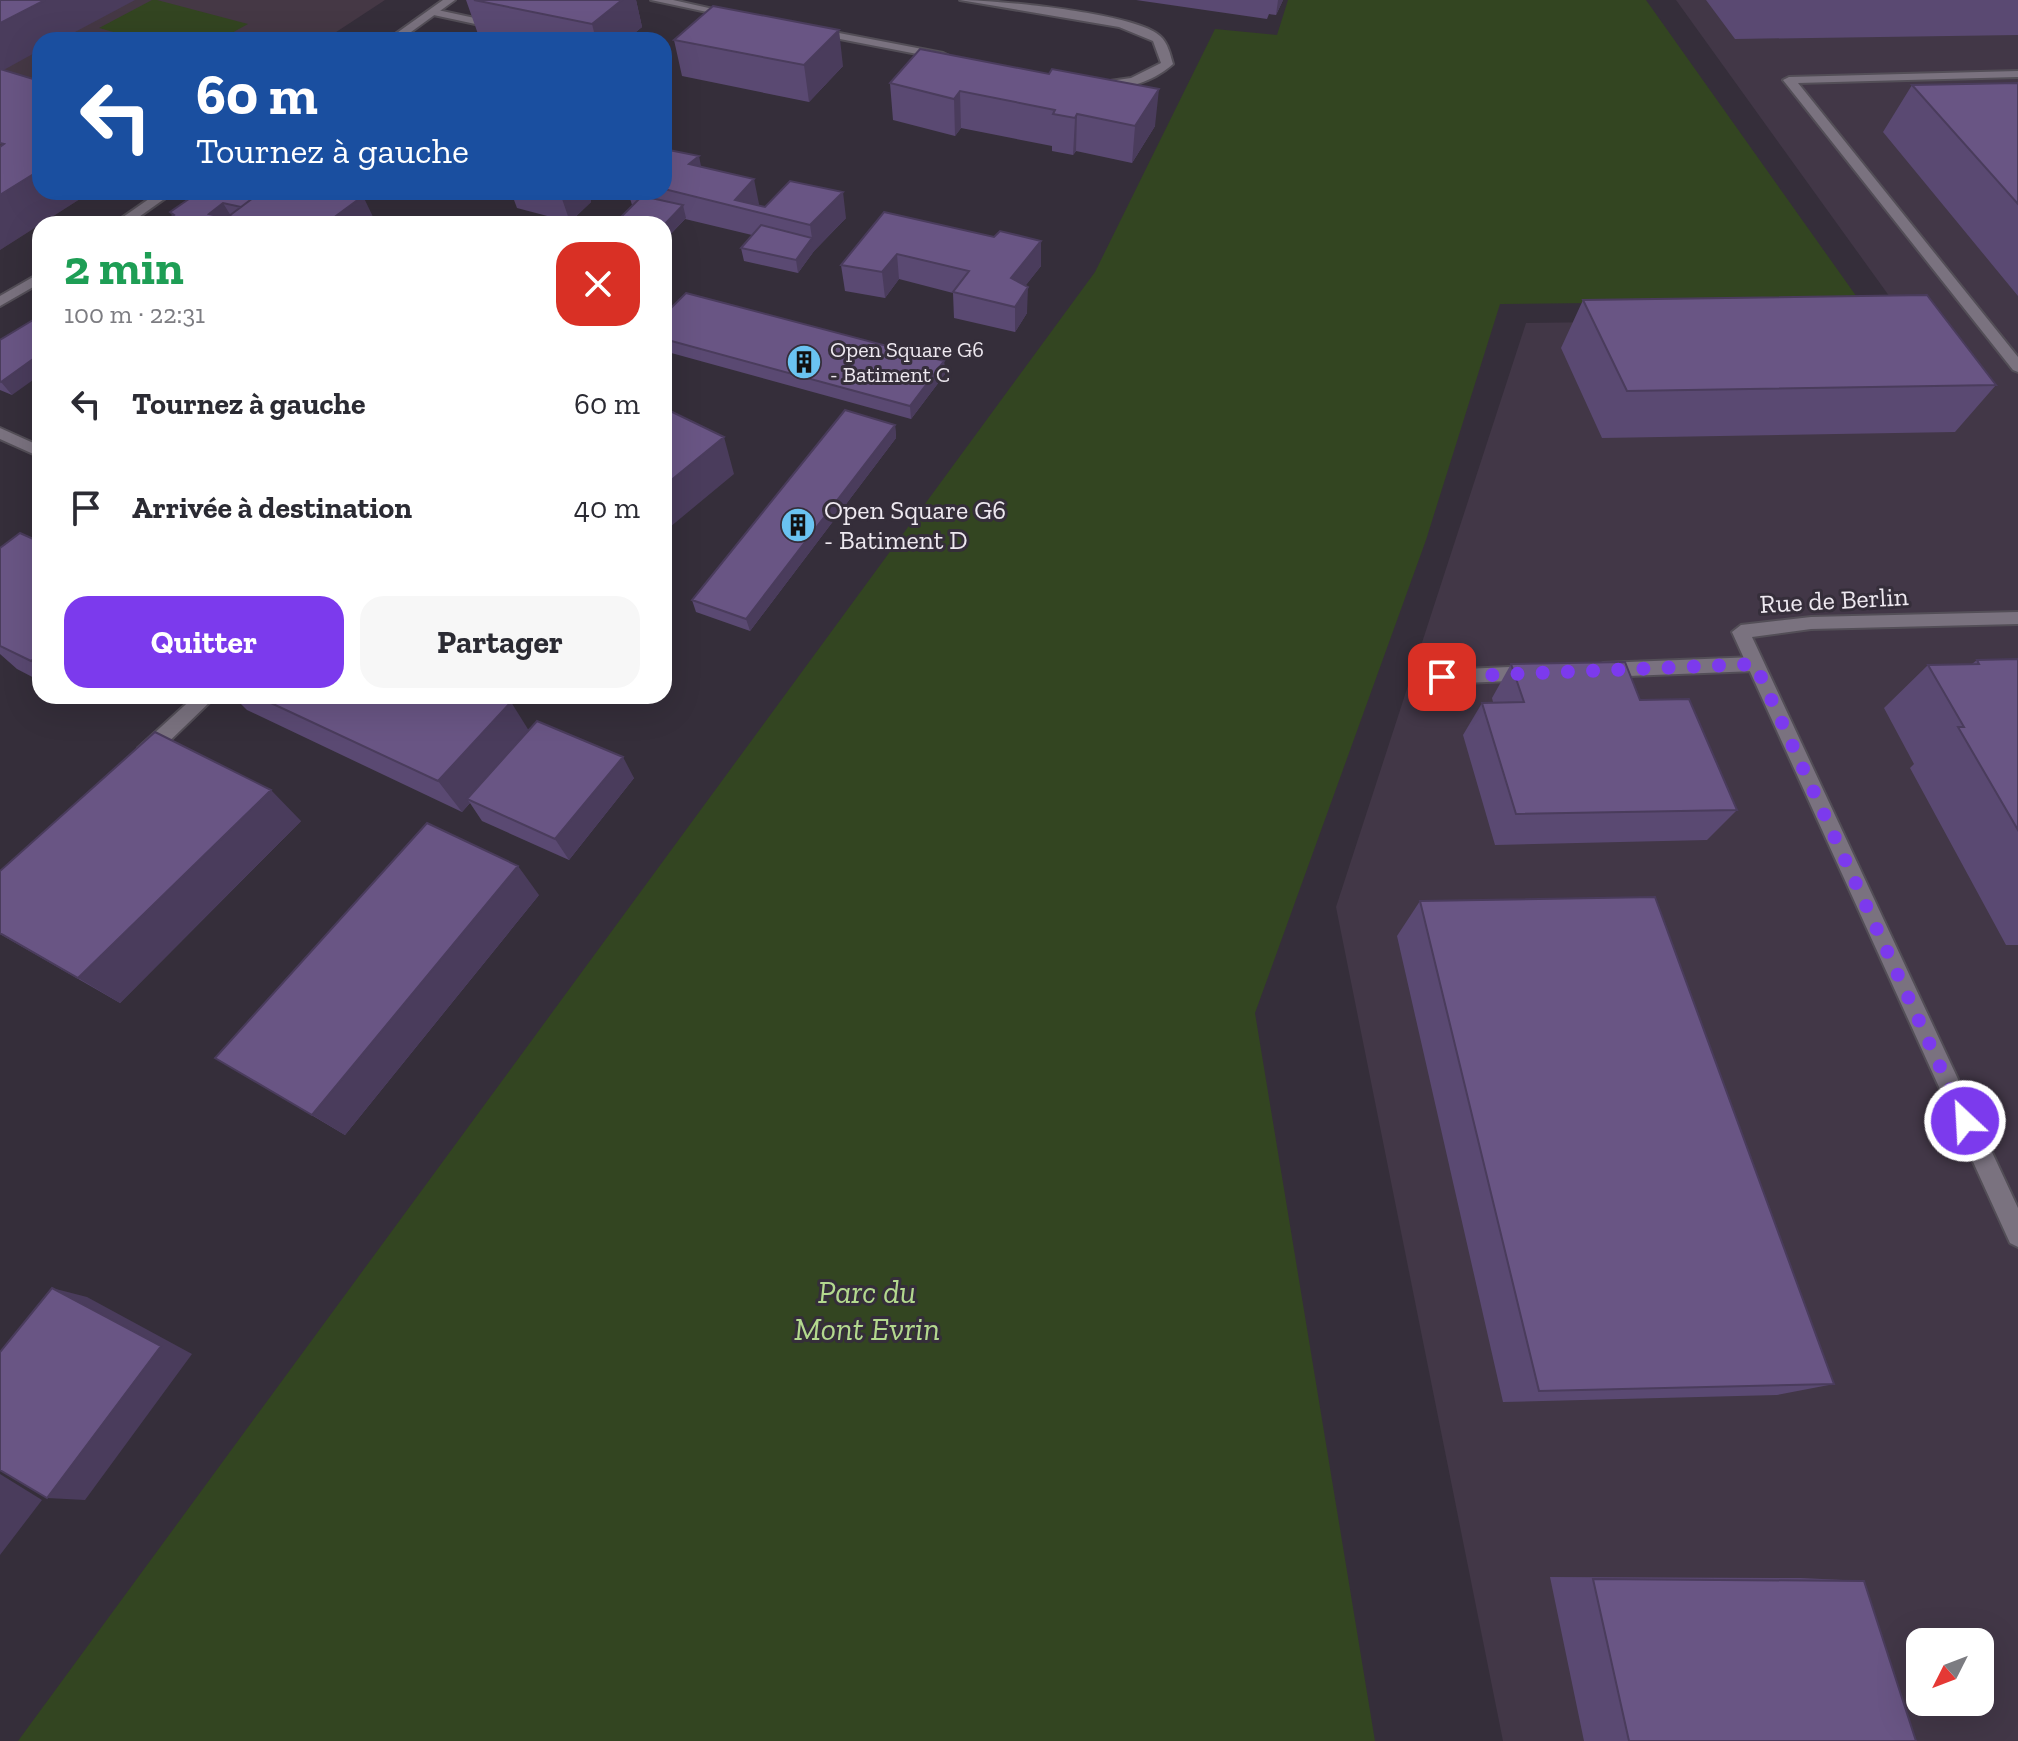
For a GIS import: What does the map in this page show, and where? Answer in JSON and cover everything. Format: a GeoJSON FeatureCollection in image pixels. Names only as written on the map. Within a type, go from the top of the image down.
{"type":"FeatureCollection","features":[{"type":"Feature","properties":{"kind":"street"},"geometry":{"type":"LineString","coordinates":[[404,32],[450,0]]}},
{"type":"Feature","properties":{"kind":"street"},"geometry":{"type":"LineString","coordinates":[[656,0],[747,17]]}},
{"type":"Feature","properties":{"kind":"street"},"geometry":{"type":"LineString","coordinates":[[965,0],[1118,24],[1151,34],[1162,43],[1167,64],[1146,77],[1118,86],[1081,83]]}},
{"type":"Feature","properties":{"kind":"street"},"geometry":{"type":"LineString","coordinates":[[433,12],[480,22]]}},
{"type":"Feature","properties":{"kind":"street"},"geometry":{"type":"LineString","coordinates":[[808,29],[960,59]]}},
{"type":"Feature","properties":{"kind":"street"},"geometry":{"type":"LineString","coordinates":[[2018,74],[1789,80],[2018,367]]}},
{"type":"Feature","properties":{"kind":"street"},"geometry":{"type":"LineString","coordinates":[[132,216],[156,200]]}},
{"type":"Feature","properties":{"kind":"street"},"geometry":{"type":"LineString","coordinates":[[0,302],[32,282]]}},
{"type":"Feature","properties":{"kind":"street"},"geometry":{"type":"LineString","coordinates":[[0,433],[32,448]]}},
{"type":"Feature","properties":{"kind":"street","name":"Rue de Berlin"},"geometry":{"type":"LineString","coordinates":[[2018,618],[1811,623],[1741,632],[2018,1235]]}},
{"type":"Feature","properties":{"kind":"street"},"geometry":{"type":"LineString","coordinates":[[1583,671],[1755,664]]}},
{"type":"Feature","properties":{"kind":"street"},"geometry":{"type":"LineString","coordinates":[[1442,677],[1552,672]]}},
{"type":"Feature","properties":{"kind":"street"},"geometry":{"type":"LineString","coordinates":[[136,761],[198,704]]}},
{"type":"Feature","properties":{"kind":"shaded area"},"geometry":{"type":"Polygon","coordinates":[[[27,0],[385,0],[336,32],[32,32],[32,200],[78,200],[53,216],[32,216],[32,230],[0,250],[0,14],[27,0]]]}},
{"type":"Feature","properties":{"kind":"shaded area"},"geometry":{"type":"Polygon","coordinates":[[[1676,0],[2018,0],[2018,1741],[1503,1741],[1336,907],[1526,323],[1905,318],[1676,0]]]}},
{"type":"Feature","properties":{"kind":"green space"},"geometry":{"type":"Polygon","coordinates":[[[152,0],[248,24],[234,32],[113,32],[99,28],[152,0]]]}},
{"type":"Feature","properties":{"kind":"green space","name":"Parc du Mont Evrin"},"geometry":{"type":"Polygon","coordinates":[[[1288,0],[1646,0],[1859,300],[1500,304],[1426,540],[1255,1013],[1375,1741],[18,1741],[1095,272],[1215,29],[1277,35],[1288,0]]]}},
{"type":"Feature","properties":{"kind":"building"},"geometry":{"type":"Polygon","coordinates":[[[0,0],[45,0],[0,23],[0,0]]]}},
{"type":"Feature","properties":{"kind":"building"},"geometry":{"type":"Polygon","coordinates":[[[474,0],[622,0],[592,24],[474,0]]]}},
{"type":"Feature","properties":{"kind":"building"},"geometry":{"type":"Polygon","coordinates":[[[713,6],[839,30],[804,65],[674,40],[713,6]]]}},
{"type":"Feature","properties":{"kind":"building"},"geometry":{"type":"Polygon","coordinates":[[[920,49],[1049,74],[1052,69],[1159,89],[1135,126],[1077,114],[1075,118],[1053,114],[1055,110],[960,91],[954,99],[890,83],[920,49]]]}},
{"type":"Feature","properties":{"kind":"building"},"geometry":{"type":"Polygon","coordinates":[[[0,69],[32,79],[32,175],[0,195],[0,147],[4,144],[0,143],[0,69]]]}},
{"type":"Feature","properties":{"kind":"building"},"geometry":{"type":"Polygon","coordinates":[[[2018,83],[2018,204],[1912,85],[2018,83]]]}},
{"type":"Feature","properties":{"kind":"building"},"geometry":{"type":"Polygon","coordinates":[[[672,151],[699,156],[689,164],[754,179],[735,200],[765,207],[790,181],[843,192],[810,225],[672,191],[672,151]]]}},
{"type":"Feature","properties":{"kind":"building"},"geometry":{"type":"Polygon","coordinates":[[[187,200],[250,200],[241,207],[223,203],[209,214],[218,216],[172,216],[170,212],[187,200]]]}},
{"type":"Feature","properties":{"kind":"building"},"geometry":{"type":"Polygon","coordinates":[[[250,200],[358,200],[336,216],[229,216],[250,200]]]}},
{"type":"Feature","properties":{"kind":"building"},"geometry":{"type":"Polygon","coordinates":[[[638,200],[660,200],[683,205],[672,217],[622,216],[638,200]]]}},
{"type":"Feature","properties":{"kind":"building"},"geometry":{"type":"Polygon","coordinates":[[[884,212],[994,237],[1000,231],[1041,241],[1011,278],[1028,287],[1015,307],[953,292],[969,271],[897,254],[882,272],[841,265],[884,212]]]}},
{"type":"Feature","properties":{"kind":"building"},"geometry":{"type":"Polygon","coordinates":[[[761,225],[812,238],[796,260],[741,248],[761,225]]]}},
{"type":"Feature","properties":{"kind":"building","name":"Open Square G6 - Batiment C"},"geometry":{"type":"Polygon","coordinates":[[[686,293],[944,361],[910,406],[672,341],[672,307],[686,293]]]}},
{"type":"Feature","properties":{"kind":"building"},"geometry":{"type":"Polygon","coordinates":[[[1927,295],[1996,385],[1627,391],[1583,300],[1927,295]]]}},
{"type":"Feature","properties":{"kind":"building"},"geometry":{"type":"Polygon","coordinates":[[[32,321],[32,360],[1,382],[0,381],[0,340],[32,321]]]}},
{"type":"Feature","properties":{"kind":"building","name":"Open Square G6 - Batiment D"},"geometry":{"type":"Polygon","coordinates":[[[845,410],[895,425],[746,619],[692,600],[845,410]]]}},
{"type":"Feature","properties":{"kind":"building"},"geometry":{"type":"Polygon","coordinates":[[[672,412],[724,437],[672,479],[672,412]]]}},
{"type":"Feature","properties":{"kind":"building"},"geometry":{"type":"Polygon","coordinates":[[[20,533],[32,538],[31,661],[0,646],[0,548],[20,533]]]}},
{"type":"Feature","properties":{"kind":"building"},"geometry":{"type":"Polygon","coordinates":[[[2018,659],[2018,830],[1958,727],[1964,727],[1928,665],[2018,659]]]}},
{"type":"Feature","properties":{"kind":"building"},"geometry":{"type":"Polygon","coordinates":[[[1625,662],[1640,700],[1689,699],[1737,810],[1516,814],[1482,703],[1524,702],[1511,664],[1625,662]]]}},
{"type":"Feature","properties":{"kind":"building"},"geometry":{"type":"Polygon","coordinates":[[[273,704],[509,704],[438,781],[273,704]]]}},
{"type":"Feature","properties":{"kind":"building"},"geometry":{"type":"Polygon","coordinates":[[[537,721],[623,757],[555,839],[467,799],[537,721]]]}},
{"type":"Feature","properties":{"kind":"building"},"geometry":{"type":"Polygon","coordinates":[[[155,732],[271,790],[78,978],[0,933],[0,871],[155,732]]]}},
{"type":"Feature","properties":{"kind":"building"},"geometry":{"type":"Polygon","coordinates":[[[427,823],[518,866],[312,1115],[215,1058],[427,823]]]}},
{"type":"Feature","properties":{"kind":"building"},"geometry":{"type":"Polygon","coordinates":[[[1655,897],[1834,1384],[1539,1391],[1420,901],[1655,897]]]}},
{"type":"Feature","properties":{"kind":"building"},"geometry":{"type":"Polygon","coordinates":[[[52,1288],[161,1346],[47,1498],[0,1470],[0,1352],[52,1288]]]}},
{"type":"Feature","properties":{"kind":"building"},"geometry":{"type":"Polygon","coordinates":[[[1593,1579],[1864,1581],[1916,1741],[1629,1741],[1593,1579]]]}},
{"type":"Feature","properties":{"kind":"place","name":"Open Square G6 - Batiment C"},"geometry":{"type":"Point","coordinates":[804,362]}},
{"type":"Feature","properties":{"kind":"place","name":"Open Square G6 - Batiment D"},"geometry":{"type":"Point","coordinates":[798,525]}},
{"type":"Feature","properties":{"kind":"route"},"geometry":{"type":"LineString","coordinates":[[1442,677],[1755,664],[1965,1121]]}}]}
